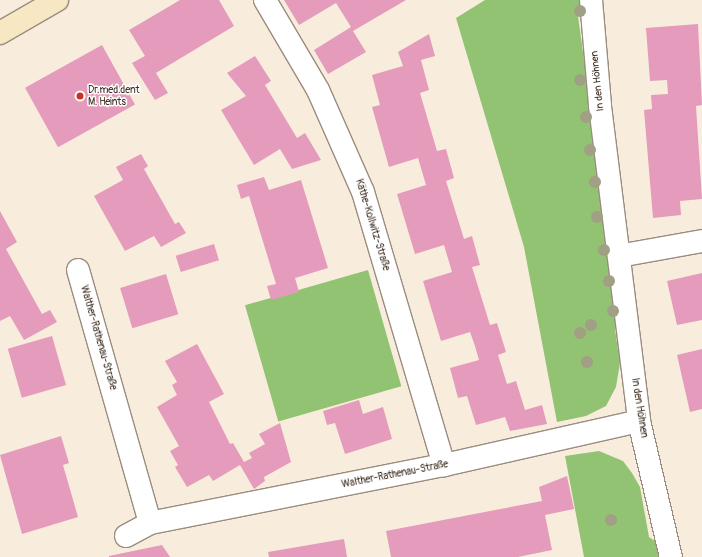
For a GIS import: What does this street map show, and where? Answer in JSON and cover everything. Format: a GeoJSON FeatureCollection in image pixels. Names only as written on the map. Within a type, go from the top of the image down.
{"type":"FeatureCollection","features":[{"type":"Feature","properties":{"kind":"main road"},"geometry":{"type":"LineString","coordinates":[[0,33],[57,0]]}},
{"type":"Feature","properties":{"kind":"street","name":"Käthe-Kollwitz-Straße"},"geometry":{"type":"LineString","coordinates":[[265,0],[318,90],[363,192],[444,465]]}},
{"type":"Feature","properties":{"kind":"street","name":"In den Höhnen"},"geometry":{"type":"LineString","coordinates":[[591,0],[600,106],[639,421],[671,557]]}},
{"type":"Feature","properties":{"kind":"street"},"geometry":{"type":"LineString","coordinates":[[619,256],[702,241]]}},
{"type":"Feature","properties":{"kind":"street","name":"Walther-Rathenau-Straße"},"geometry":{"type":"LineString","coordinates":[[78,270],[150,523]]}},
{"type":"Feature","properties":{"kind":"street","name":"Walther-Rathenau-Straße"},"geometry":{"type":"LineString","coordinates":[[126,536],[150,523],[444,465],[639,421]]}},
{"type":"Feature","properties":{"kind":"green space"},"geometry":{"type":"Polygon","coordinates":[[[485,0],[581,0],[578,16],[620,318],[615,329],[620,363],[616,387],[606,406],[586,416],[557,422],[524,247],[456,18],[485,0]]]}},
{"type":"Feature","properties":{"kind":"green space"},"geometry":{"type":"Polygon","coordinates":[[[368,270],[401,386],[278,422],[245,305],[368,270]]]}},
{"type":"Feature","properties":{"kind":"green space"},"geometry":{"type":"Polygon","coordinates":[[[599,451],[623,461],[632,473],[640,487],[649,537],[662,546],[664,557],[584,557],[565,456],[599,451]]]}},
{"type":"Feature","properties":{"kind":"building"},"geometry":{"type":"Polygon","coordinates":[[[180,0],[219,0],[234,26],[156,73],[168,93],[155,100],[132,63],[145,56],[129,30],[180,0]]]}},
{"type":"Feature","properties":{"kind":"building"},"geometry":{"type":"Polygon","coordinates":[[[284,0],[406,0],[353,31],[366,52],[328,74],[314,50],[351,27],[336,3],[299,25],[284,0]]]}},
{"type":"Feature","properties":{"kind":"building"},"geometry":{"type":"Polygon","coordinates":[[[698,24],[702,105],[696,106],[702,199],[680,201],[681,215],[653,218],[644,110],[652,109],[651,95],[668,94],[667,80],[650,81],[646,28],[698,24]]]}},
{"type":"Feature","properties":{"kind":"building"},"geometry":{"type":"Polygon","coordinates":[[[429,34],[435,56],[421,60],[429,90],[420,93],[437,151],[446,149],[454,178],[446,181],[464,239],[472,236],[480,265],[472,267],[490,325],[497,323],[506,352],[498,355],[507,384],[516,381],[525,410],[542,405],[547,424],[510,431],[505,417],[476,425],[467,396],[458,398],[450,368],[479,360],[475,346],[470,332],[441,341],[423,281],[452,272],[444,245],[415,254],[397,194],[426,185],[418,158],[389,167],[372,107],[380,105],[372,75],[403,66],[398,52],[429,34]]]}},
{"type":"Feature","properties":{"kind":"building","name":"Dr.med.dent M. Heints"},"geometry":{"type":"Polygon","coordinates":[[[102,45],[135,104],[58,147],[25,88],[102,45]]]}},
{"type":"Feature","properties":{"kind":"building"},"geometry":{"type":"Polygon","coordinates":[[[255,56],[271,81],[265,85],[297,138],[305,133],[321,160],[292,169],[280,149],[254,165],[221,110],[246,96],[227,73],[255,56]]]}},
{"type":"Feature","properties":{"kind":"building"},"geometry":{"type":"Polygon","coordinates":[[[141,154],[148,166],[144,169],[175,224],[179,222],[186,233],[161,247],[154,236],[125,251],[94,196],[123,180],[116,167],[141,154]]]}},
{"type":"Feature","properties":{"kind":"building"},"geometry":{"type":"Polygon","coordinates":[[[264,177],[269,190],[301,180],[328,268],[295,278],[299,292],[271,300],[267,286],[276,284],[249,196],[241,199],[237,185],[264,177]]]}},
{"type":"Feature","properties":{"kind":"building"},"geometry":{"type":"Polygon","coordinates":[[[0,211],[17,242],[6,249],[42,314],[50,310],[57,322],[24,340],[10,316],[0,321],[0,211]]]}},
{"type":"Feature","properties":{"kind":"building"},"geometry":{"type":"Polygon","coordinates":[[[214,244],[219,260],[181,272],[176,256],[214,244]]]}},
{"type":"Feature","properties":{"kind":"building"},"geometry":{"type":"Polygon","coordinates":[[[702,273],[702,320],[677,325],[667,281],[702,273]]]}},
{"type":"Feature","properties":{"kind":"building"},"geometry":{"type":"Polygon","coordinates":[[[166,274],[178,314],[132,328],[120,288],[166,274]]]}},
{"type":"Feature","properties":{"kind":"building"},"geometry":{"type":"Polygon","coordinates":[[[52,336],[66,385],[22,398],[8,349],[52,336]]]}},
{"type":"Feature","properties":{"kind":"building"},"geometry":{"type":"Polygon","coordinates":[[[197,344],[224,394],[209,402],[230,444],[233,443],[244,462],[252,458],[249,453],[265,444],[259,434],[280,423],[291,462],[264,477],[265,481],[254,489],[240,465],[213,481],[209,475],[187,487],[175,467],[178,465],[170,451],[179,446],[157,407],[177,395],[172,385],[177,382],[165,361],[197,344]]]}},
{"type":"Feature","properties":{"kind":"building"},"geometry":{"type":"Polygon","coordinates":[[[702,349],[702,409],[690,412],[677,355],[702,349]]]}},
{"type":"Feature","properties":{"kind":"building"},"geometry":{"type":"Polygon","coordinates":[[[359,400],[363,414],[383,407],[392,439],[345,454],[335,423],[327,425],[323,411],[359,400]]]}},
{"type":"Feature","properties":{"kind":"building"},"geometry":{"type":"Polygon","coordinates":[[[61,436],[69,463],[63,465],[78,517],[22,534],[0,455],[61,436]]]}},
{"type":"Feature","properties":{"kind":"building"},"geometry":{"type":"Polygon","coordinates":[[[567,476],[574,509],[545,515],[552,550],[518,557],[391,557],[386,531],[542,501],[539,487],[567,476]]]}},
{"type":"Feature","properties":{"kind":"building"},"geometry":{"type":"Polygon","coordinates":[[[344,539],[347,557],[269,557],[268,552],[344,539]]]}},
{"type":"Feature","properties":{"kind":"building"},"geometry":{"type":"Polygon","coordinates":[[[162,545],[170,557],[109,557],[109,556],[162,545]]]}},
{"type":"Feature","properties":{"kind":"place","name":"Dr.med.dent M. Heints"},"geometry":{"type":"Point","coordinates":[80,96]}}]}
